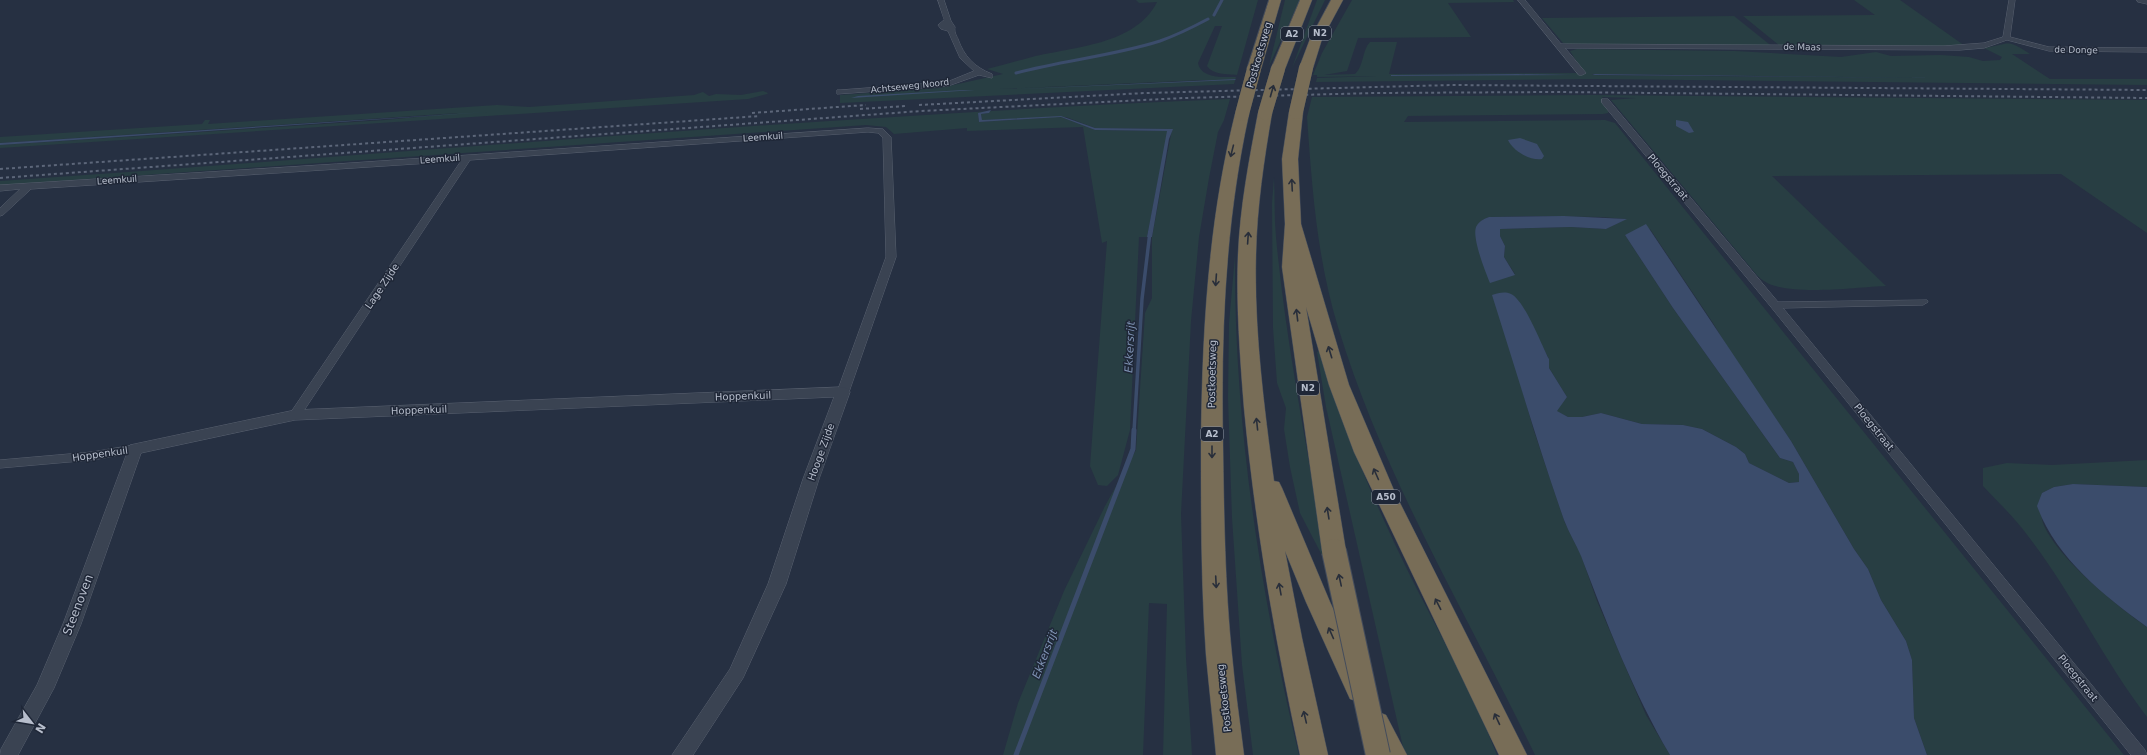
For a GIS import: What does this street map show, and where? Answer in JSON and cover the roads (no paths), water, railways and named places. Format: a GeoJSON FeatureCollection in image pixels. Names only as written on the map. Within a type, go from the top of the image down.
{"type":"FeatureCollection","features":[{"type":"Feature","properties":{"kind":"highway","name":"Postkoetsweg"},"geometry":{"type":"LineString","coordinates":[[1230,755],[1219,655],[1212,513],[1213,321],[1219,246],[1230,157],[1275,0]]}},
{"type":"Feature","properties":{"kind":"highway","name":"A2"},"geometry":{"type":"LineString","coordinates":[[1306,0],[1278,69],[1265,113],[1256,157],[1247,256],[1248,322],[1252,384],[1268,520],[1294,668],[1314,755]]}},
{"type":"Feature","properties":{"kind":"highway","name":"N2"},"geometry":{"type":"LineString","coordinates":[[1337,0],[1316,40],[1306,68],[1296,112],[1290,159],[1293,224],[1291,267],[1334,551],[1378,755]]}},
{"type":"Feature","properties":{"kind":"highway","name":"A50"},"geometry":{"type":"LineString","coordinates":[[1293,224],[1347,406],[1400,527],[1497,718],[1513,755]]}},
{"type":"Feature","properties":{"kind":"highway"},"geometry":{"type":"LineString","coordinates":[[1261,463],[1346,666],[1393,755]]}},
{"type":"Feature","properties":{"kind":"street"},"geometry":{"type":"LineString","coordinates":[[941,0],[948,21],[941,25],[943,28],[951,30],[964,61],[979,72],[989,76]]}},
{"type":"Feature","properties":{"kind":"street"},"geometry":{"type":"LineString","coordinates":[[1521,0],[1582,73]]}},
{"type":"Feature","properties":{"kind":"street"},"geometry":{"type":"LineString","coordinates":[[2006,38],[2012,0]]}},
{"type":"Feature","properties":{"kind":"street"},"geometry":{"type":"LineString","coordinates":[[2141,0],[2147,1]]}},
{"type":"Feature","properties":{"kind":"street","name":"de Maas"},"geometry":{"type":"LineString","coordinates":[[1558,46],[1969,48],[1996,43],[2006,38]]}},
{"type":"Feature","properties":{"kind":"street","name":"de Donge"},"geometry":{"type":"LineString","coordinates":[[2006,38],[2049,49],[2147,50]]}},
{"type":"Feature","properties":{"kind":"street","name":"Achtseweg Noord"},"geometry":{"type":"LineString","coordinates":[[840,92],[948,84],[979,72]]}},
{"type":"Feature","properties":{"kind":"street","name":"Ploegstraat"},"geometry":{"type":"LineString","coordinates":[[1605,101],[1775,305],[2140,755]]}},
{"type":"Feature","properties":{"kind":"street"},"geometry":{"type":"LineString","coordinates":[[1605,116],[1617,116]]}},
{"type":"Feature","properties":{"kind":"street","name":"Leemkuil"},"geometry":{"type":"LineString","coordinates":[[0,188],[868,130],[880,131]]}},
{"type":"Feature","properties":{"kind":"street","name":"Hooge Zijde"},"geometry":{"type":"LineString","coordinates":[[682,755],[740,666],[777,584],[811,479],[891,257],[887,137],[880,131]]}},
{"type":"Feature","properties":{"kind":"street","name":"Lage Zijde"},"geometry":{"type":"LineString","coordinates":[[296,415],[468,157]]}},
{"type":"Feature","properties":{"kind":"street"},"geometry":{"type":"LineString","coordinates":[[0,213],[29,186]]}},
{"type":"Feature","properties":{"kind":"street"},"geometry":{"type":"LineString","coordinates":[[1775,305],[1923,302]]}},
{"type":"Feature","properties":{"kind":"street","name":"Hoppenkuil"},"geometry":{"type":"LineString","coordinates":[[0,464],[92,456],[135,449],[296,415],[843,392]]}},
{"type":"Feature","properties":{"kind":"street","name":"Steenoven"},"geometry":{"type":"LineString","coordinates":[[8,755],[45,688],[72,624],[135,449]]}},
{"type":"Feature","properties":{"kind":"water"},"geometry":{"type":"Polygon","coordinates":[[[1592,74],[1934,78],[1595,75],[1592,74]]]}},
{"type":"Feature","properties":{"kind":"water"},"geometry":{"type":"Polygon","coordinates":[[[1391,75],[1574,75],[1391,76],[1391,75]]]}},
{"type":"Feature","properties":{"kind":"water"},"geometry":{"type":"Polygon","coordinates":[[[1236,79],[1235,80],[997,90],[1236,79]]]}},
{"type":"Feature","properties":{"kind":"water"},"geometry":{"type":"Polygon","coordinates":[[[975,90],[851,98],[858,96],[975,90]]]}},
{"type":"Feature","properties":{"kind":"water"},"geometry":{"type":"Polygon","coordinates":[[[991,110],[989,113],[981,114],[982,120],[1061,116],[1095,128],[1173,129],[1169,139],[1152,237],[1147,237],[1167,131],[1095,130],[1061,117],[979,122],[978,113],[991,110]]]}},
{"type":"Feature","properties":{"kind":"water"},"geometry":{"type":"Polygon","coordinates":[[[488,112],[0,145],[0,143],[488,112]]]}},
{"type":"Feature","properties":{"kind":"water"},"geometry":{"type":"Polygon","coordinates":[[[1676,120],[1688,122],[1694,132],[1689,133],[1676,126],[1676,120]]]}},
{"type":"Feature","properties":{"kind":"water"},"geometry":{"type":"Polygon","coordinates":[[[1520,138],[1537,144],[1544,156],[1542,159],[1527,157],[1514,148],[1508,140],[1520,138]]]}},
{"type":"Feature","properties":{"kind":"water"},"geometry":{"type":"Polygon","coordinates":[[[1564,216],[1627,219],[1606,229],[1571,227],[1500,229],[1500,236],[1505,246],[1504,257],[1515,275],[1490,283],[1480,255],[1475,232],[1477,225],[1483,219],[1489,217],[1564,216]]]}},
{"type":"Feature","properties":{"kind":"water"},"geometry":{"type":"Polygon","coordinates":[[[1646,224],[1791,441],[1854,549],[1868,569],[1881,600],[1906,641],[1912,660],[1914,718],[1927,755],[1670,755],[1644,707],[1621,657],[1581,556],[1564,520],[1492,295],[1504,292],[1511,294],[1522,305],[1549,359],[1549,368],[1567,397],[1557,411],[1568,417],[1582,417],[1601,413],[1642,424],[1683,425],[1702,429],[1736,447],[1745,454],[1749,463],[1789,483],[1799,482],[1799,474],[1793,462],[1780,458],[1673,308],[1625,235],[1646,224]]]}},
{"type":"Feature","properties":{"kind":"water"},"geometry":{"type":"Polygon","coordinates":[[[2073,484],[2147,487],[2147,627],[2114,602],[2083,574],[2069,559],[2045,525],[2037,506],[2042,493],[2054,487],[2073,484]]]}},
{"type":"Feature","properties":{"kind":"waterway","name":"Ekkersrijt"},"geometry":{"type":"LineString","coordinates":[[1214,15],[1222,0]]}},
{"type":"Feature","properties":{"kind":"waterway","name":"Ekkersrijt"},"geometry":{"type":"LineString","coordinates":[[1016,73],[1160,41],[1208,19]]}},
{"type":"Feature","properties":{"kind":"waterway","name":"Ekkersrijt"},"geometry":{"type":"LineString","coordinates":[[1134,431],[1142,299],[1150,232]]}},
{"type":"Feature","properties":{"kind":"waterway","name":"Ekkersrijt"},"geometry":{"type":"LineString","coordinates":[[1016,755],[1133,449],[1134,430]]}},
{"type":"Feature","properties":{"kind":"railway"},"geometry":{"type":"LineString","coordinates":[[919,105],[1145,93],[1452,85],[2147,90]]}},
{"type":"Feature","properties":{"kind":"railway"},"geometry":{"type":"LineString","coordinates":[[0,178],[921,111],[1184,98],[1375,93],[1555,92],[2147,98]]}},
{"type":"Feature","properties":{"kind":"railway"},"geometry":{"type":"LineString","coordinates":[[752,113],[866,105]]}},
{"type":"Feature","properties":{"kind":"railway"},"geometry":{"type":"LineString","coordinates":[[860,109],[906,106]]}},
{"type":"Feature","properties":{"kind":"railway"},"geometry":{"type":"LineString","coordinates":[[0,169],[760,116]]}}]}
